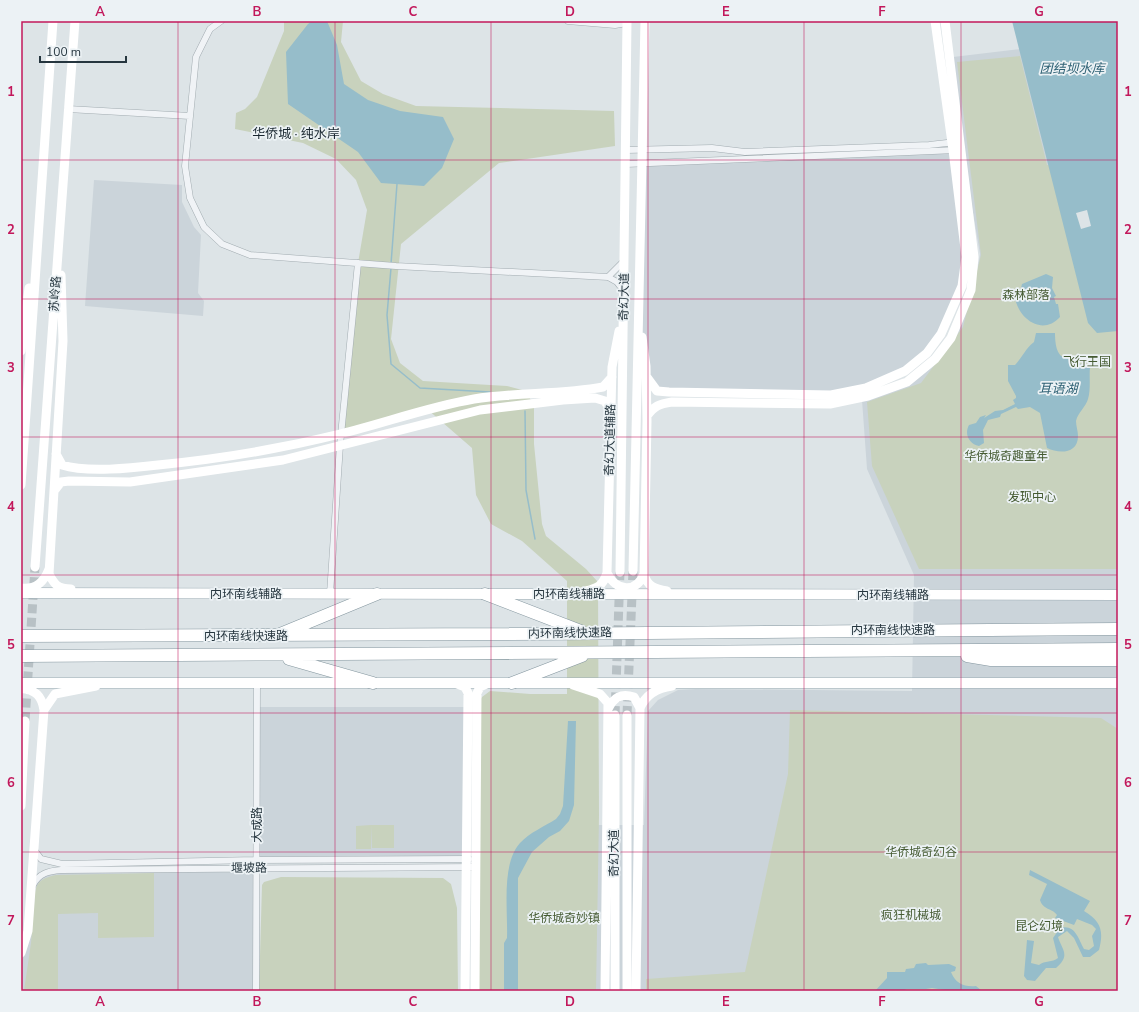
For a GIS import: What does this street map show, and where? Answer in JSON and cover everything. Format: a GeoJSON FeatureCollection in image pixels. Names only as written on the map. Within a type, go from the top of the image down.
{"type":"FeatureCollection","features":[{"type":"Feature","properties":{"kind":"highway"},"geometry":{"type":"LineString","coordinates":[[275,636],[377,594]]}},
{"type":"Feature","properties":{"kind":"highway"},"geometry":{"type":"LineString","coordinates":[[485,594],[588,633]]}},
{"type":"Feature","properties":{"kind":"highway","name":"内环南线快速路"},"geometry":{"type":"LineString","coordinates":[[21,636],[275,636],[1118,629]]}},
{"type":"Feature","properties":{"kind":"highway","name":"内环南线快速路"},"geometry":{"type":"LineString","coordinates":[[21,656],[1118,649]]}},
{"type":"Feature","properties":{"kind":"highway"},"geometry":{"type":"LineString","coordinates":[[924,650],[991,660],[1118,660]]}},
{"type":"Feature","properties":{"kind":"highway"},"geometry":{"type":"LineString","coordinates":[[512,683],[589,653]]}},
{"type":"Feature","properties":{"kind":"highway"},"geometry":{"type":"LineString","coordinates":[[276,655],[373,683]]}},
{"type":"Feature","properties":{"kind":"main road","name":"内环南线辅路"},"geometry":{"type":"LineString","coordinates":[[21,593],[1118,595]]}},
{"type":"Feature","properties":{"kind":"main road"},"geometry":{"type":"LineString","coordinates":[[21,683],[1118,683]]}},
{"type":"Feature","properties":{"kind":"street","name":"苏岭路"},"geometry":{"type":"LineString","coordinates":[[21,485],[38,221],[53,21]]}},
{"type":"Feature","properties":{"kind":"street","name":"苏岭路"},"geometry":{"type":"LineString","coordinates":[[35,567],[75,21]]}},
{"type":"Feature","properties":{"kind":"street"},"geometry":{"type":"LineString","coordinates":[[221,21],[210,29],[196,57],[185,166],[188,194],[204,228],[222,244],[250,255],[396,266],[608,277],[617,282],[624,291]]}},
{"type":"Feature","properties":{"kind":"street"},"geometry":{"type":"LineString","coordinates":[[568,21],[615,25],[627,22]]}},
{"type":"Feature","properties":{"kind":"street","name":"奇幻大道"},"geometry":{"type":"LineString","coordinates":[[633,571],[645,21]]}},
{"type":"Feature","properties":{"kind":"street"},"geometry":{"type":"LineString","coordinates":[[647,416],[653,407],[672,402],[830,404],[861,398],[907,382],[935,359],[951,338],[971,290],[974,257],[957,146],[935,21]]}},
{"type":"Feature","properties":{"kind":"street"},"geometry":{"type":"LineString","coordinates":[[646,376],[657,390],[669,392],[831,395],[866,388],[905,372],[927,353],[941,334],[962,286],[966,257],[945,21]]}},
{"type":"Feature","properties":{"kind":"street","name":"奇幻大道"},"geometry":{"type":"LineString","coordinates":[[620,572],[627,22]]}},
{"type":"Feature","properties":{"kind":"street"},"geometry":{"type":"LineString","coordinates":[[68,109],[190,116]]}},
{"type":"Feature","properties":{"kind":"street"},"geometry":{"type":"LineString","coordinates":[[626,150],[712,148],[745,152],[957,146]]}},
{"type":"Feature","properties":{"kind":"street"},"geometry":{"type":"LineString","coordinates":[[626,164],[957,146]]}},
{"type":"Feature","properties":{"kind":"street"},"geometry":{"type":"LineString","coordinates":[[21,350],[38,221]]}},
{"type":"Feature","properties":{"kind":"street"},"geometry":{"type":"LineString","coordinates":[[60,221],[63,341],[49,574],[53,582],[60,588],[116,594]]}},
{"type":"Feature","properties":{"kind":"street"},"geometry":{"type":"LineString","coordinates":[[608,277],[624,261]]}},
{"type":"Feature","properties":{"kind":"street"},"geometry":{"type":"LineString","coordinates":[[330,594],[340,445],[358,263]]}},
{"type":"Feature","properties":{"kind":"street","name":"奇幻大道辅路"},"geometry":{"type":"LineString","coordinates":[[607,573],[612,367],[624,308]]}},
{"type":"Feature","properties":{"kind":"street"},"geometry":{"type":"LineString","coordinates":[[607,573],[611,581],[625,588],[634,586],[642,581],[644,574],[647,416],[646,376],[638,311]]}},
{"type":"Feature","properties":{"kind":"street"},"geometry":{"type":"LineString","coordinates":[[56,454],[62,465],[69,467],[130,469],[193,462],[281,448],[341,434],[427,409],[476,399],[603,387],[612,377]]}},
{"type":"Feature","properties":{"kind":"street"},"geometry":{"type":"LineString","coordinates":[[54,491],[61,482],[69,480],[130,482],[283,460],[480,410],[563,400],[595,398],[605,401],[611,412]]}},
{"type":"Feature","properties":{"kind":"street"},"geometry":{"type":"LineString","coordinates":[[21,588],[28,589],[40,585],[46,577],[49,569]]}},
{"type":"Feature","properties":{"kind":"street"},"geometry":{"type":"LineString","coordinates":[[574,594],[598,588],[605,580],[607,573]]}},
{"type":"Feature","properties":{"kind":"street"},"geometry":{"type":"LineString","coordinates":[[644,574],[649,585],[656,589],[689,594]]}},
{"type":"Feature","properties":{"kind":"street"},"geometry":{"type":"LineString","coordinates":[[44,710],[55,694],[110,683]]}},
{"type":"Feature","properties":{"kind":"street","name":"大成路"},"geometry":{"type":"LineString","coordinates":[[256,991],[257,683]]}},
{"type":"Feature","properties":{"kind":"street"},"geometry":{"type":"LineString","coordinates":[[454,683],[466,687],[468,693],[475,991]]}},
{"type":"Feature","properties":{"kind":"street"},"geometry":{"type":"LineString","coordinates":[[466,991],[477,693],[480,687],[490,683]]}},
{"type":"Feature","properties":{"kind":"street"},"geometry":{"type":"LineString","coordinates":[[562,683],[600,694],[608,703],[611,712]]}},
{"type":"Feature","properties":{"kind":"street"},"geometry":{"type":"LineString","coordinates":[[640,708],[651,693],[664,687],[698,683]]}},
{"type":"Feature","properties":{"kind":"street"},"geometry":{"type":"LineString","coordinates":[[21,689],[36,693],[42,699],[44,710],[28,931],[21,953]]}},
{"type":"Feature","properties":{"kind":"street"},"geometry":{"type":"LineString","coordinates":[[605,991],[605,902],[611,712],[613,700],[620,696],[626,695],[634,697],[640,708],[636,902],[636,991]]}},
{"type":"Feature","properties":{"kind":"street","name":"奇幻大道"},"geometry":{"type":"LineString","coordinates":[[611,712],[615,991]]}},
{"type":"Feature","properties":{"kind":"street","name":"奇幻大道"},"geometry":{"type":"LineString","coordinates":[[626,715],[627,991]]}},
{"type":"Feature","properties":{"kind":"street"},"geometry":{"type":"LineString","coordinates":[[21,806],[25,721]]}},
{"type":"Feature","properties":{"kind":"street","name":"堰坡路"},"geometry":{"type":"LineString","coordinates":[[34,850],[41,859],[62,864],[257,860],[471,863]]}},
{"type":"Feature","properties":{"kind":"street","name":"堰坡路"},"geometry":{"type":"LineString","coordinates":[[31,888],[36,877],[49,871],[61,870],[257,868],[471,863]]}},
{"type":"Feature","properties":{"kind":"street"},"geometry":{"type":"LineString","coordinates":[[605,902],[614,879]]}},
{"type":"Feature","properties":{"kind":"street"},"geometry":{"type":"LineString","coordinates":[[627,882],[636,902]]}},
{"type":"Feature","properties":{"kind":"street"},"geometry":{"type":"LineString","coordinates":[[605,978],[610,991]]}},
{"type":"Feature","properties":{"kind":"street"},"geometry":{"type":"LineString","coordinates":[[630,991],[636,979]]}},
{"type":"Feature","properties":{"kind":"shaded area"},"geometry":{"type":"Polygon","coordinates":[[[1021,49],[1118,146],[1118,991],[509,991],[596,825],[644,825],[648,711],[658,700],[678,690],[696,689],[912,691],[914,575],[867,469],[862,400],[912,383],[937,361],[974,292],[980,254],[972,207],[953,57],[1021,49]]]}},
{"type":"Feature","properties":{"kind":"shaded area"},"geometry":{"type":"Polygon","coordinates":[[[953,150],[966,257],[962,286],[941,334],[905,371],[831,395],[669,392],[651,384],[638,311],[641,163],[953,150]]]}},
{"type":"Feature","properties":{"kind":"shaded area"},"geometry":{"type":"Polygon","coordinates":[[[94,180],[182,185],[182,202],[194,227],[201,235],[198,293],[204,301],[203,316],[85,306],[94,180]]]}},
{"type":"Feature","properties":{"kind":"shaded area"},"geometry":{"type":"Polygon","coordinates":[[[257,707],[468,707],[467,859],[257,860],[257,707]]]}},
{"type":"Feature","properties":{"kind":"shaded area"},"geometry":{"type":"Polygon","coordinates":[[[257,868],[256,991],[21,991],[21,953],[31,888],[49,871],[257,868]]]}},
{"type":"Feature","properties":{"kind":"green space","name":"华侨城奇妙镇"},"geometry":{"type":"Polygon","coordinates":[[[284,21],[343,21],[341,42],[361,81],[383,94],[416,106],[614,111],[615,146],[499,163],[401,244],[391,339],[400,363],[423,381],[507,386],[526,391],[534,406],[534,444],[542,524],[546,536],[586,569],[598,582],[599,815],[596,991],[475,991],[479,702],[482,697],[490,691],[530,694],[567,694],[567,581],[522,541],[491,524],[476,495],[472,448],[427,409],[341,434],[358,263],[367,210],[356,180],[336,159],[303,143],[235,129],[236,113],[245,109],[257,97],[284,31],[284,21]]]}},
{"type":"Feature","properties":{"kind":"green space","name":"华侨城奇趣童年"},"geometry":{"type":"Polygon","coordinates":[[[1020,56],[1047,165],[1118,165],[1118,569],[919,569],[872,466],[867,402],[921,383],[963,327],[981,255],[957,62],[1020,56]]]}},
{"type":"Feature","properties":{"kind":"green space","name":"华侨城奇幻谷"},"geometry":{"type":"Polygon","coordinates":[[[790,710],[1101,718],[1118,729],[1118,991],[646,991],[646,979],[745,972],[788,774],[790,710]]]}},
{"type":"Feature","properties":{"kind":"green space"},"geometry":{"type":"Polygon","coordinates":[[[371,825],[394,825],[394,848],[372,848],[371,825]]]}},
{"type":"Feature","properties":{"kind":"green space"},"geometry":{"type":"Polygon","coordinates":[[[371,825],[371,849],[356,849],[356,826],[371,825]]]}},
{"type":"Feature","properties":{"kind":"green space"},"geometry":{"type":"Polygon","coordinates":[[[154,873],[154,937],[98,938],[98,913],[58,914],[58,991],[24,991],[31,943],[35,892],[39,882],[56,875],[154,873]]]}},
{"type":"Feature","properties":{"kind":"green space"},"geometry":{"type":"Polygon","coordinates":[[[281,877],[443,878],[451,884],[457,908],[458,991],[259,991],[262,885],[264,882],[281,877]]]}},
{"type":"Feature","properties":{"kind":"water"},"geometry":{"type":"Polygon","coordinates":[[[312,21],[327,21],[337,45],[344,84],[368,100],[400,111],[443,117],[454,139],[442,168],[424,186],[381,183],[358,152],[288,104],[286,52],[312,21]]]}},
{"type":"Feature","properties":{"kind":"water","name":"团结坝水库"},"geometry":{"type":"Polygon","coordinates":[[[1012,21],[1118,21],[1118,331],[1097,333],[1088,323],[1012,21]]]}},
{"type":"Feature","properties":{"kind":"water"},"geometry":{"type":"Polygon","coordinates":[[[1046,274],[1053,277],[1052,288],[1056,296],[1054,297],[1056,304],[1058,304],[1060,317],[1053,323],[1039,325],[1027,319],[1021,313],[1015,298],[1020,292],[1022,284],[1046,274]]]}},
{"type":"Feature","properties":{"kind":"water","name":"耳语湖"},"geometry":{"type":"Polygon","coordinates":[[[1036,333],[1055,333],[1055,340],[1060,355],[1066,358],[1076,359],[1078,363],[1082,365],[1086,364],[1090,367],[1089,395],[1087,402],[1078,415],[1076,421],[1078,436],[1075,446],[1062,452],[1047,448],[1040,413],[1030,407],[1018,409],[1016,407],[1001,414],[1000,417],[988,420],[983,430],[984,443],[979,446],[975,445],[970,441],[967,435],[969,425],[976,423],[980,417],[986,415],[984,418],[995,411],[1003,410],[1015,404],[1013,400],[1016,396],[1008,381],[1008,365],[1015,365],[1034,342],[1036,333]]]}},
{"type":"Feature","properties":{"kind":"water"},"geometry":{"type":"Polygon","coordinates":[[[568,721],[576,721],[574,805],[569,821],[560,831],[549,837],[532,852],[518,878],[518,991],[504,991],[504,943],[507,938],[507,888],[510,863],[514,852],[524,839],[556,819],[560,814],[563,806],[568,721]]]}},
{"type":"Feature","properties":{"kind":"water"},"geometry":{"type":"Polygon","coordinates":[[[1030,870],[1090,901],[1084,911],[1098,923],[1101,932],[1099,950],[1090,957],[1083,957],[1074,938],[1067,931],[1058,937],[1064,952],[1063,960],[1056,968],[1046,968],[1035,981],[1027,980],[1024,976],[1027,940],[1034,941],[1031,963],[1039,965],[1058,958],[1053,938],[1060,928],[1065,927],[1073,930],[1078,936],[1084,949],[1089,950],[1094,946],[1092,936],[1096,929],[1092,925],[1077,919],[1074,925],[1055,918],[1057,915],[1053,911],[1043,906],[1040,900],[1047,884],[1029,875],[1030,870]]]}},
{"type":"Feature","properties":{"kind":"water"},"geometry":{"type":"Polygon","coordinates":[[[926,963],[928,965],[949,964],[956,967],[955,971],[951,972],[958,982],[968,986],[976,986],[982,991],[951,991],[932,988],[907,989],[902,991],[875,991],[887,978],[887,972],[905,972],[906,969],[914,968],[916,964],[926,963]]]}},
{"type":"Feature","properties":{"kind":"pier"},"geometry":{"type":"Polygon","coordinates":[[[1087,210],[1091,226],[1081,229],[1076,213],[1087,210]]]}},
{"type":"Feature","properties":{"kind":"waterway"},"geometry":{"type":"LineString","coordinates":[[391,264],[397,184]]}},
{"type":"Feature","properties":{"kind":"waterway"},"geometry":{"type":"LineString","coordinates":[[391,268],[387,315],[391,364],[420,388],[490,392]]}},
{"type":"Feature","properties":{"kind":"waterway"},"geometry":{"type":"LineString","coordinates":[[525,411],[526,490],[535,539]]}},
{"type":"Feature","properties":{"kind":"tunnel"},"geometry":{"type":"LineString","coordinates":[[25,721],[35,567]]}},
{"type":"Feature","properties":{"kind":"tunnel"},"geometry":{"type":"LineString","coordinates":[[627,715],[633,571]]}},
{"type":"Feature","properties":{"kind":"tunnel"},"geometry":{"type":"LineString","coordinates":[[615,715],[620,572]]}},
{"type":"Feature","properties":{"kind":"district","name":"华侨城 · 纯水岸"},"geometry":{"type":"Point","coordinates":[296,133]}},
{"type":"Feature","properties":{"kind":"park label","name":"森林部落"},"geometry":{"type":"Point","coordinates":[1026,295]}},
{"type":"Feature","properties":{"kind":"park label","name":"飞行王国"},"geometry":{"type":"Point","coordinates":[1087,362]}},
{"type":"Feature","properties":{"kind":"park label","name":"发现中心"},"geometry":{"type":"Point","coordinates":[1032,497]}},
{"type":"Feature","properties":{"kind":"park label","name":"疯狂机械城"},"geometry":{"type":"Point","coordinates":[911,915]}},
{"type":"Feature","properties":{"kind":"park label","name":"昆仑幻境"},"geometry":{"type":"Point","coordinates":[1039,926]}}]}
